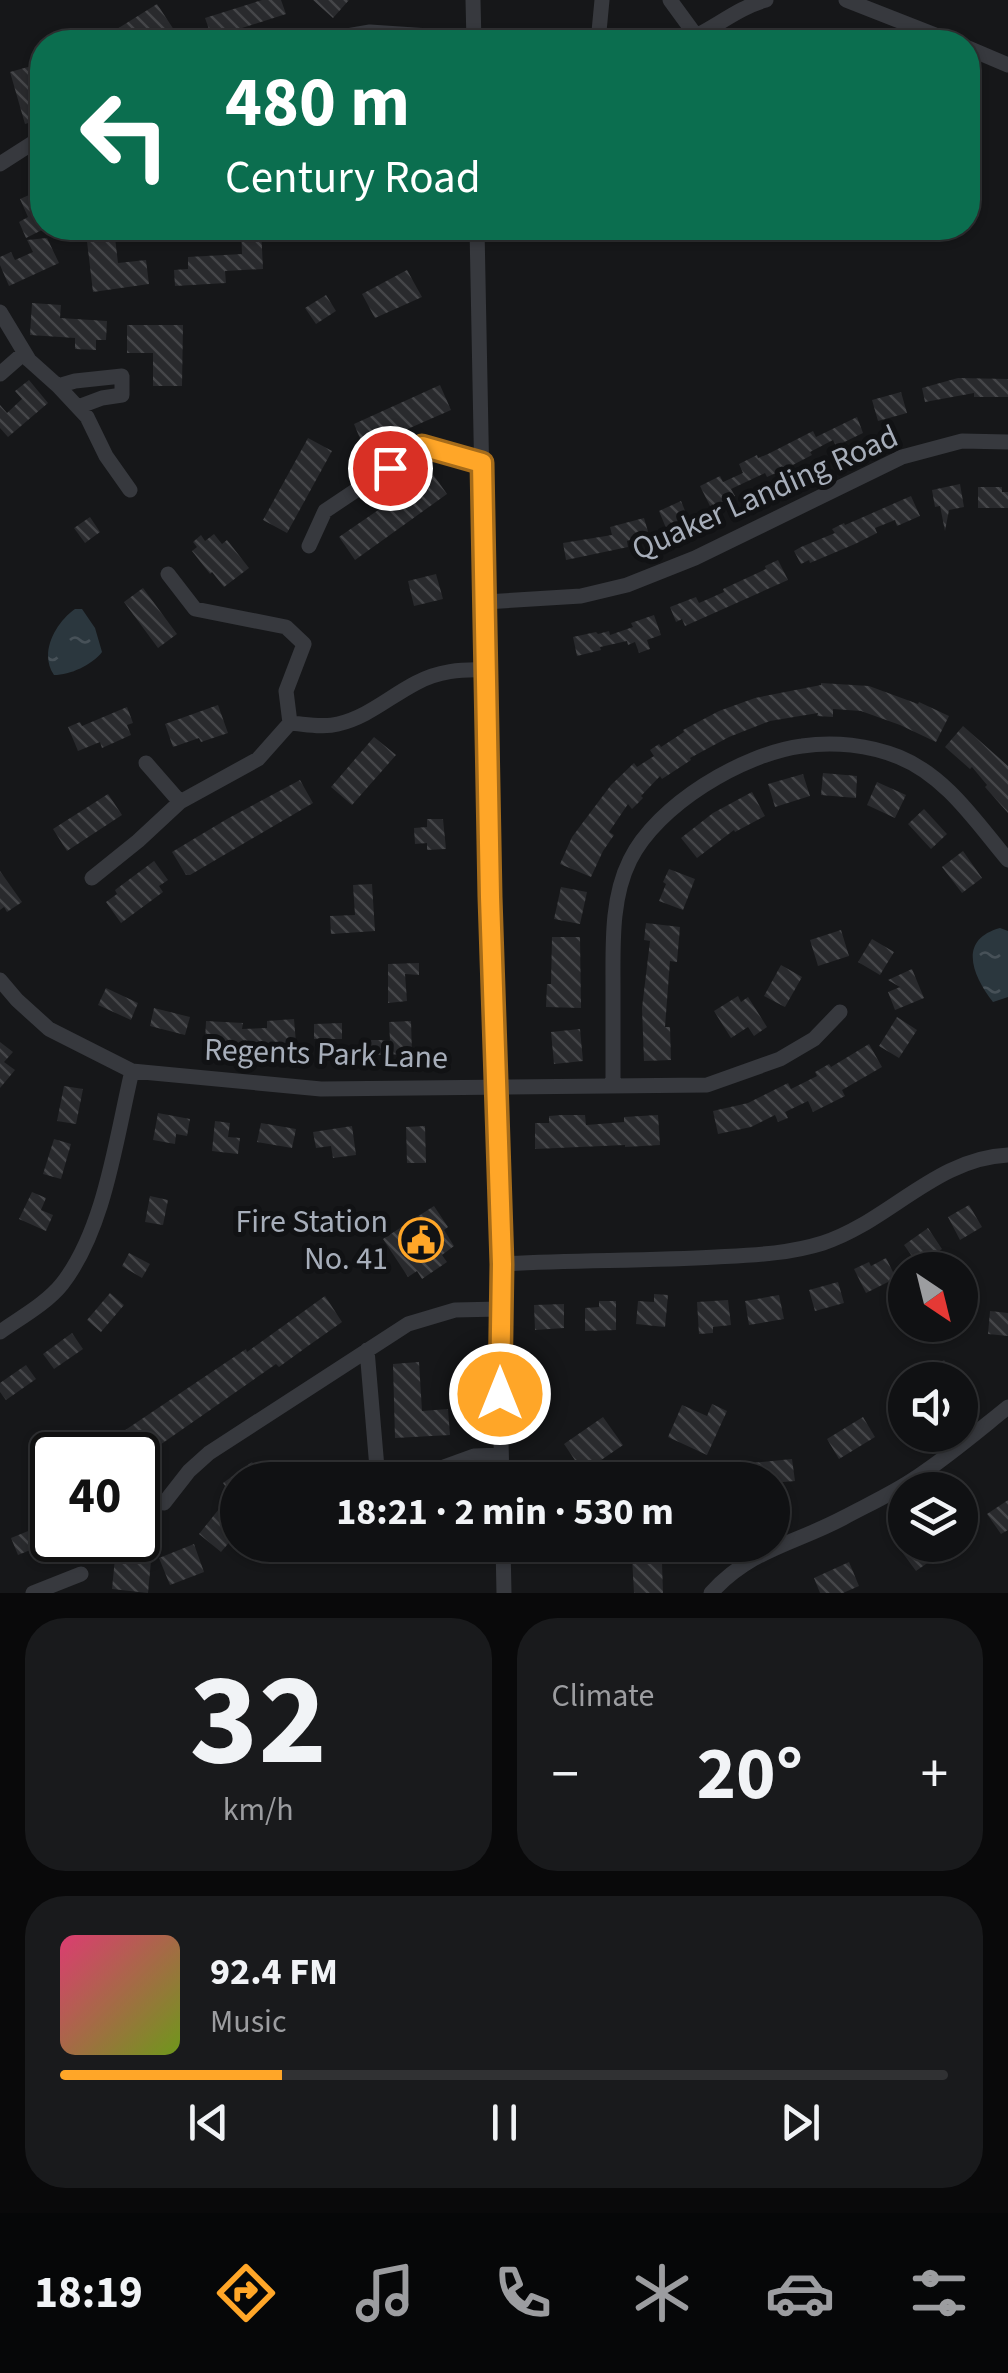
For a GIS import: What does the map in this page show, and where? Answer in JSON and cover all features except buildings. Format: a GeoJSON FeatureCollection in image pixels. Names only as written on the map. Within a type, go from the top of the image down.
{"type":"FeatureCollection","features":[{"type":"Feature","properties":{"kind":"street"},"geometry":{"type":"LineString","coordinates":[[473,0],[474,30]]}},
{"type":"Feature","properties":{"kind":"street"},"geometry":{"type":"LineString","coordinates":[[601,30],[602,0]]}},
{"type":"Feature","properties":{"kind":"street"},"geometry":{"type":"LineString","coordinates":[[670,0],[685,30]]}},
{"type":"Feature","properties":{"kind":"street"},"geometry":{"type":"LineString","coordinates":[[706,30],[766,0]]}},
{"type":"Feature","properties":{"kind":"street"},"geometry":{"type":"LineString","coordinates":[[846,0],[922,30]]}},
{"type":"Feature","properties":{"kind":"street"},"geometry":{"type":"LineString","coordinates":[[980,53],[1008,65]]}},
{"type":"Feature","properties":{"kind":"street"},"geometry":{"type":"LineString","coordinates":[[0,164],[30,144]]}},
{"type":"Feature","properties":{"kind":"street"},"geometry":{"type":"LineString","coordinates":[[478,240],[502,1264],[501,1462]]}},
{"type":"Feature","properties":{"kind":"street"},"geometry":{"type":"LineString","coordinates":[[0,312],[28,360],[86,417],[106,456],[130,490]]}},
{"type":"Feature","properties":{"kind":"street"},"geometry":{"type":"LineString","coordinates":[[0,349],[13,336]]}},
{"type":"Feature","properties":{"kind":"street"},"geometry":{"type":"LineString","coordinates":[[0,374],[24,352]]}},
{"type":"Feature","properties":{"kind":"street"},"geometry":{"type":"LineString","coordinates":[[58,386],[122,376],[122,395],[78,407]]}},
{"type":"Feature","properties":{"kind":"street","name":"Quaker Landing Road"},"geometry":{"type":"LineString","coordinates":[[485,602],[582,596],[627,585],[695,558],[902,457],[962,442],[1008,442]]}},
{"type":"Feature","properties":{"kind":"street"},"geometry":{"type":"LineString","coordinates":[[309,546],[325,511],[422,446],[482,463]]}},
{"type":"Feature","properties":{"kind":"street"},"geometry":{"type":"LineString","coordinates":[[92,878],[180,802],[258,759],[290,723],[286,690],[304,644],[286,627],[195,609],[168,574]]}},
{"type":"Feature","properties":{"kind":"street"},"geometry":{"type":"LineString","coordinates":[[290,723],[332,726],[372,710],[434,675],[459,669],[486,670]]}},
{"type":"Feature","properties":{"kind":"street"},"geometry":{"type":"LineString","coordinates":[[613,1085],[613,941],[617,895],[630,859],[650,830],[678,802],[716,778],[764,755],[801,746],[845,743],[898,757],[932,776],[955,796],[1008,860]]}},
{"type":"Feature","properties":{"kind":"street"},"geometry":{"type":"LineString","coordinates":[[146,764],[180,802]]}},
{"type":"Feature","properties":{"kind":"street","name":"Regents Park Lane"},"geometry":{"type":"LineString","coordinates":[[0,980],[49,1029],[132,1070],[322,1089],[707,1084],[780,1059],[814,1040],[840,1012]]}},
{"type":"Feature","properties":{"kind":"street"},"geometry":{"type":"LineString","coordinates":[[0,1332],[60,1287],[82,1254],[100,1210],[132,1070]]}},
{"type":"Feature","properties":{"kind":"street"},"geometry":{"type":"LineString","coordinates":[[502,1264],[783,1253],[855,1230],[913,1191],[958,1167],[1008,1155]]}},
{"type":"Feature","properties":{"kind":"street"},"geometry":{"type":"LineString","coordinates":[[164,1503],[189,1471],[209,1454],[408,1324],[455,1310],[500,1309]]}},
{"type":"Feature","properties":{"kind":"street"},"geometry":{"type":"LineString","coordinates":[[367,1350],[376,1462]]}},
{"type":"Feature","properties":{"kind":"street"},"geometry":{"type":"LineString","coordinates":[[712,1593],[743,1564],[837,1521],[915,1478],[1008,1407]]}},
{"type":"Feature","properties":{"kind":"street"},"geometry":{"type":"LineString","coordinates":[[458,1462],[474,1456],[501,1455]]}},
{"type":"Feature","properties":{"kind":"street"},"geometry":{"type":"LineString","coordinates":[[503,1562],[504,1593]]}},
{"type":"Feature","properties":{"kind":"street"},"geometry":{"type":"LineString","coordinates":[[33,1593],[82,1574]]}},
{"type":"Feature","properties":{"kind":"water"},"geometry":{"type":"Polygon","coordinates":[[[75,609],[82,609],[95,628],[102,652],[80,668],[54,675],[48,658],[51,639],[75,609]]]}},
{"type":"Feature","properties":{"kind":"water"},"geometry":{"type":"Polygon","coordinates":[[[1000,928],[1008,931],[1008,997],[993,1002],[973,960],[978,941],[1000,928]]]}},
{"type":"Feature","properties":{"kind":"place","name":"Fire Station No. 41"},"geometry":{"type":"Point","coordinates":[421,1240]}},
{"type":"Feature","properties":{"kind":"route"},"geometry":{"type":"LineString","coordinates":[[390,468],[422,446],[482,463],[502,1264],[500,1394]]}}]}
